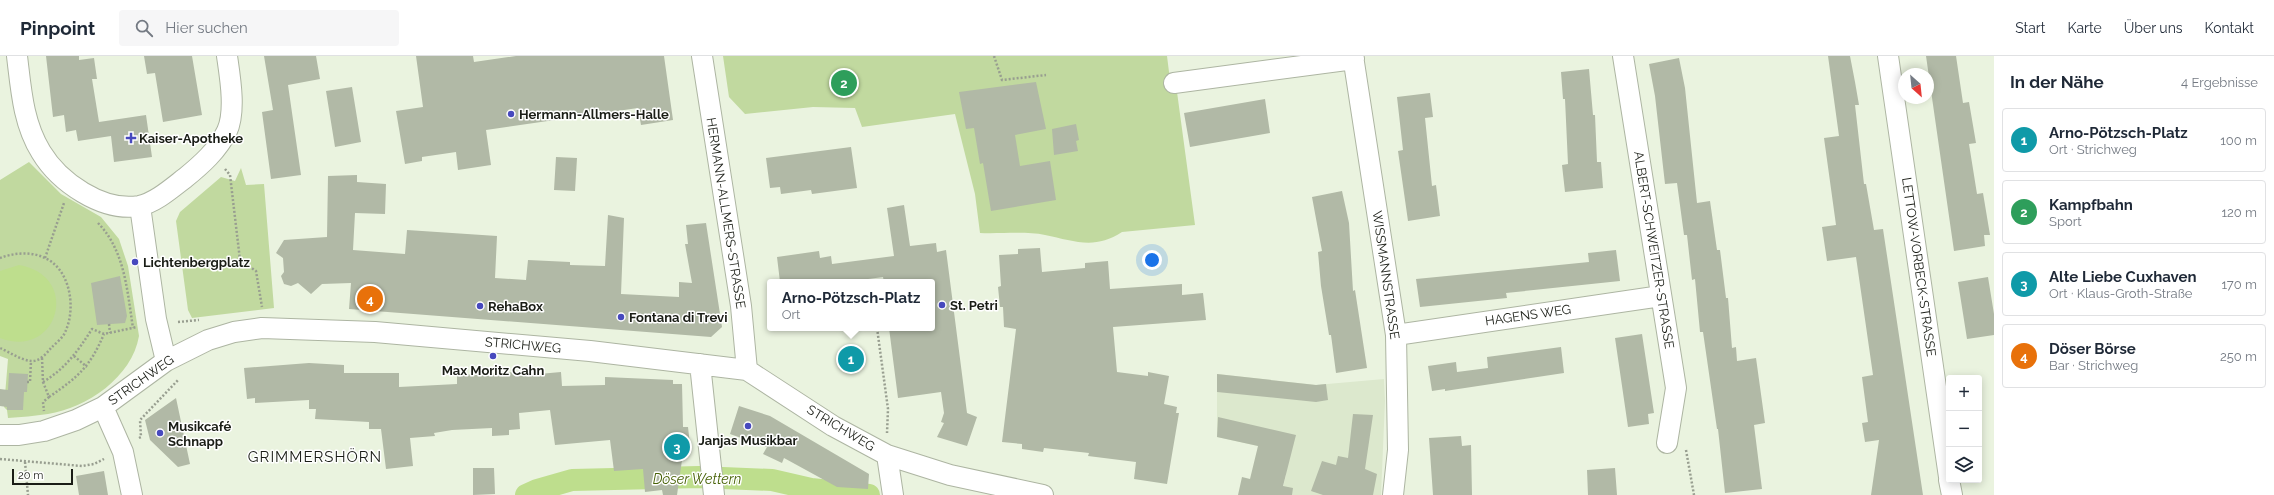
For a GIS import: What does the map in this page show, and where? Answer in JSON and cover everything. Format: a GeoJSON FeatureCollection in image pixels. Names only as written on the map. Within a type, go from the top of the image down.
{"type":"FeatureCollection","features":[{"type":"Feature","properties":{"kind":"street"},"geometry":{"type":"LineString","coordinates":[[17,56],[25,118],[40,151],[57,175],[78,190],[120,207],[140,206],[162,195],[198,168],[213,153],[228,130],[233,96],[227,56]]}},
{"type":"Feature","properties":{"kind":"street","name":"HERMANN-ALLMERS-STRASSE"},"geometry":{"type":"LineString","coordinates":[[702,56],[742,313],[747,370]]}},
{"type":"Feature","properties":{"kind":"street","name":"ALBERT-SCHWEITZER-STRASSE"},"geometry":{"type":"LineString","coordinates":[[1623,56],[1676,388],[1667,443]]}},
{"type":"Feature","properties":{"kind":"street","name":"LETTOW-VORBECK-STRASSE"},"geometry":{"type":"LineString","coordinates":[[1888,56],[1946,458]]}},
{"type":"Feature","properties":{"kind":"street"},"geometry":{"type":"LineString","coordinates":[[1174,83],[1354,57]]}},
{"type":"Feature","properties":{"kind":"street","name":"WISSMANNSTRASSE"},"geometry":{"type":"LineString","coordinates":[[1354,57],[1396,335],[1398,450],[1394,495]]}},
{"type":"Feature","properties":{"kind":"street"},"geometry":{"type":"LineString","coordinates":[[140,206],[157,325],[166,361]]}},
{"type":"Feature","properties":{"kind":"street","name":"HAGENS WEG"},"geometry":{"type":"LineString","coordinates":[[1396,335],[1661,296]]}},
{"type":"Feature","properties":{"kind":"street","name":"STRICHWEG"},"geometry":{"type":"LineString","coordinates":[[0,435],[19,435],[44,431],[76,420],[103,407],[166,361],[208,340],[234,332],[262,328],[394,333],[747,370],[834,426],[887,455],[950,475],[1043,495]]}},
{"type":"Feature","properties":{"kind":"street"},"geometry":{"type":"LineString","coordinates":[[700,364],[712,482]]}},
{"type":"Feature","properties":{"kind":"street"},"geometry":{"type":"LineString","coordinates":[[103,407],[122,449],[132,495]]}},
{"type":"Feature","properties":{"kind":"street"},"geometry":{"type":"LineString","coordinates":[[887,455],[893,495]]}},
{"type":"Feature","properties":{"kind":"street","name":"LETTOW-VORBECK-STRASSE"},"geometry":{"type":"LineString","coordinates":[[1950,483],[1952,495]]}},
{"type":"Feature","properties":{"kind":"path"},"geometry":{"type":"LineString","coordinates":[[994,56],[1002,80],[1046,75]]}},
{"type":"Feature","properties":{"kind":"path"},"geometry":{"type":"LineString","coordinates":[[230,175],[240,260],[256,271],[262,300],[263,310],[255,311]]}},
{"type":"Feature","properties":{"kind":"path"},"geometry":{"type":"LineString","coordinates":[[45,258],[65,200],[72,204]]}},
{"type":"Feature","properties":{"kind":"path"},"geometry":{"type":"LineString","coordinates":[[94,220],[99,223],[116,247],[124,272],[133,328]]}},
{"type":"Feature","properties":{"kind":"path"},"geometry":{"type":"LineString","coordinates":[[0,258],[17,253],[45,258],[59,270],[67,284],[71,296],[72,311],[66,331],[42,358],[31,361],[0,348]]}},
{"type":"Feature","properties":{"kind":"path"},"geometry":{"type":"LineString","coordinates":[[43,382],[53,376],[74,356],[92,330],[104,334],[133,328],[205,320]]}},
{"type":"Feature","properties":{"kind":"path"},"geometry":{"type":"LineString","coordinates":[[109,324],[110,333]]}},
{"type":"Feature","properties":{"kind":"path"},"geometry":{"type":"LineString","coordinates":[[877,331],[888,409],[887,455]]}},
{"type":"Feature","properties":{"kind":"path"},"geometry":{"type":"LineString","coordinates":[[44,413],[43,402],[68,384],[87,367],[104,334]]}},
{"type":"Feature","properties":{"kind":"path"},"geometry":{"type":"LineString","coordinates":[[74,356],[87,367]]}},
{"type":"Feature","properties":{"kind":"path"},"geometry":{"type":"LineString","coordinates":[[42,358],[43,382],[49,397]]}},
{"type":"Feature","properties":{"kind":"path"},"geometry":{"type":"LineString","coordinates":[[27,382],[30,382],[31,361]]}},
{"type":"Feature","properties":{"kind":"path"},"geometry":{"type":"LineString","coordinates":[[0,459],[82,466],[94,464],[141,437],[140,420],[181,376]]}},
{"type":"Feature","properties":{"kind":"path"},"geometry":{"type":"LineString","coordinates":[[25,462],[28,495]]}},
{"type":"Feature","properties":{"kind":"shaded area"},"geometry":{"type":"Polygon","coordinates":[[[723,56],[1167,56],[1169,72],[1177,92],[1195,225],[1122,232],[1112,238],[1093,242],[1075,241],[1030,233],[980,233],[975,194],[955,114],[862,127],[855,108],[813,107],[745,114],[729,97],[723,56]]]}},
{"type":"Feature","properties":{"kind":"shaded area"},"geometry":{"type":"Polygon","coordinates":[[[29,162],[61,194],[101,217],[119,239],[128,266],[139,336],[135,351],[127,365],[106,388],[92,397],[63,411],[43,415],[8,418],[7,410],[4,407],[8,359],[0,356],[0,180],[29,162]]]}},
{"type":"Feature","properties":{"kind":"shaded area"},"geometry":{"type":"Polygon","coordinates":[[[241,168],[246,185],[264,184],[274,308],[192,318],[188,310],[176,221],[180,212],[221,177],[235,181],[241,168]]]}},
{"type":"Feature","properties":{"kind":"shaded area"},"geometry":{"type":"Polygon","coordinates":[[[19,265],[39,272],[51,284],[56,299],[55,314],[48,327],[36,337],[20,342],[0,338],[0,271],[19,265]]]}},
{"type":"Feature","properties":{"kind":"shaded area"},"geometry":{"type":"Polygon","coordinates":[[[1217,374],[1316,385],[1384,379],[1385,401],[1381,495],[1281,495],[1286,475],[1258,446],[1217,437],[1217,374]]]}},
{"type":"Feature","properties":{"kind":"building"},"geometry":{"type":"Polygon","coordinates":[[[46,56],[79,56],[79,60],[94,58],[97,79],[92,79],[99,122],[146,115],[152,157],[114,162],[111,136],[78,141],[76,130],[66,132],[64,115],[53,117],[46,56]]]}},
{"type":"Feature","properties":{"kind":"building"},"geometry":{"type":"Polygon","coordinates":[[[144,56],[192,56],[202,115],[163,122],[155,73],[147,74],[144,56]]]}},
{"type":"Feature","properties":{"kind":"building"},"geometry":{"type":"Polygon","coordinates":[[[264,56],[316,56],[320,79],[288,85],[301,175],[271,179],[262,112],[273,110],[264,56]]]}},
{"type":"Feature","properties":{"kind":"building","name":"Hermann-Allmers-Halle"},"geometry":{"type":"Polygon","coordinates":[[[416,56],[473,56],[474,62],[516,56],[664,56],[673,120],[641,125],[638,108],[486,130],[491,165],[458,170],[456,152],[422,157],[422,161],[405,164],[396,111],[423,107],[416,56]]]}},
{"type":"Feature","properties":{"kind":"building"},"geometry":{"type":"Polygon","coordinates":[[[1828,56],[1850,56],[1859,105],[1855,105],[1864,184],[1866,184],[1874,230],[1883,229],[1923,495],[1871,495],[1879,440],[1865,442],[1862,423],[1868,422],[1862,377],[1873,375],[1856,257],[1827,261],[1822,227],[1836,225],[1824,138],[1839,136],[1828,56]]]}},
{"type":"Feature","properties":{"kind":"building"},"geometry":{"type":"Polygon","coordinates":[[[1926,56],[1956,56],[1963,103],[1969,102],[1976,143],[1969,144],[1977,194],[1983,193],[1990,235],[1984,235],[1985,246],[1954,251],[1933,104],[1934,68],[1928,68],[1926,56]]]}},
{"type":"Feature","properties":{"kind":"building"},"geometry":{"type":"Polygon","coordinates":[[[1679,58],[1685,88],[1697,203],[1710,201],[1717,250],[1720,250],[1726,298],[1728,298],[1732,348],[1736,347],[1737,361],[1756,358],[1765,423],[1754,425],[1762,489],[1725,493],[1718,429],[1703,332],[1700,332],[1695,279],[1692,280],[1687,235],[1684,235],[1677,183],[1665,184],[1655,96],[1649,64],[1679,58]]]}},
{"type":"Feature","properties":{"kind":"building"},"geometry":{"type":"Polygon","coordinates":[[[1589,69],[1593,115],[1595,115],[1597,162],[1601,162],[1603,188],[1565,192],[1562,165],[1568,164],[1565,99],[1563,99],[1561,72],[1589,69]]]}},
{"type":"Feature","properties":{"kind":"building"},"geometry":{"type":"Polygon","coordinates":[[[1036,82],[1046,129],[1015,135],[1020,166],[1050,161],[1056,200],[991,211],[983,163],[980,164],[974,128],[966,129],[959,92],[1036,82]]]}},
{"type":"Feature","properties":{"kind":"building"},"geometry":{"type":"Polygon","coordinates":[[[352,87],[361,142],[335,147],[326,91],[352,87]]]}},
{"type":"Feature","properties":{"kind":"building"},"geometry":{"type":"Polygon","coordinates":[[[1430,93],[1433,117],[1425,118],[1432,186],[1436,185],[1440,216],[1408,221],[1398,151],[1403,150],[1397,97],[1430,93]]]}},
{"type":"Feature","properties":{"kind":"building"},"geometry":{"type":"Polygon","coordinates":[[[1265,99],[1270,133],[1190,147],[1184,113],[1265,99]]]}},
{"type":"Feature","properties":{"kind":"building"},"geometry":{"type":"Polygon","coordinates":[[[1076,124],[1079,140],[1076,141],[1078,151],[1054,155],[1052,129],[1076,124]]]}},
{"type":"Feature","properties":{"kind":"building"},"geometry":{"type":"Polygon","coordinates":[[[851,147],[857,188],[812,194],[811,190],[781,194],[780,187],[770,188],[766,158],[851,147]]]}},
{"type":"Feature","properties":{"kind":"building"},"geometry":{"type":"Polygon","coordinates":[[[556,157],[577,158],[575,191],[554,190],[556,157]]]}},
{"type":"Feature","properties":{"kind":"building"},"geometry":{"type":"Polygon","coordinates":[[[357,175],[357,182],[386,184],[385,214],[355,213],[353,250],[405,254],[407,230],[497,236],[495,278],[526,280],[528,260],[570,262],[570,265],[605,266],[608,215],[624,218],[621,294],[679,297],[679,282],[692,283],[685,244],[688,244],[686,225],[706,223],[722,327],[711,337],[349,309],[351,283],[322,284],[311,294],[298,283],[291,286],[284,284],[281,276],[284,272],[283,258],[276,253],[284,240],[327,237],[328,176],[357,175]]]}},
{"type":"Feature","properties":{"kind":"building"},"geometry":{"type":"Polygon","coordinates":[[[1342,191],[1349,223],[1353,291],[1355,290],[1367,368],[1336,373],[1331,335],[1329,335],[1321,286],[1318,252],[1322,251],[1312,197],[1342,191]]]}},
{"type":"Feature","properties":{"kind":"building","name":"St. Petri"},"geometry":{"type":"Polygon","coordinates":[[[904,205],[910,246],[936,243],[937,252],[946,250],[967,413],[977,417],[967,446],[937,437],[944,423],[941,422],[944,413],[941,392],[898,398],[889,331],[935,331],[935,279],[883,279],[883,277],[868,279],[780,279],[777,257],[819,251],[820,258],[831,256],[832,264],[894,256],[887,208],[904,205]]]}},
{"type":"Feature","properties":{"kind":"building"},"geometry":{"type":"Polygon","coordinates":[[[1040,248],[1042,272],[1085,268],[1085,263],[1108,261],[1110,289],[1182,284],[1182,295],[1203,293],[1206,320],[1113,327],[1117,372],[1148,376],[1148,372],[1169,376],[1164,404],[1177,407],[1176,413],[1179,413],[1167,484],[1134,479],[1136,462],[1088,456],[1089,453],[1044,448],[1043,452],[1022,449],[1022,444],[1002,442],[1016,329],[1004,327],[1003,307],[1000,307],[998,287],[1001,286],[999,255],[1018,254],[1018,249],[1040,248]]]}},
{"type":"Feature","properties":{"kind":"building"},"geometry":{"type":"Polygon","coordinates":[[[1616,250],[1620,281],[1506,293],[1507,298],[1420,307],[1416,279],[1589,262],[1588,253],[1616,250]]]}},
{"type":"Feature","properties":{"kind":"building"},"geometry":{"type":"Polygon","coordinates":[[[120,276],[127,316],[125,323],[97,325],[91,283],[120,276]]]}},
{"type":"Feature","properties":{"kind":"building"},"geometry":{"type":"Polygon","coordinates":[[[1988,277],[1994,314],[1994,335],[1967,339],[1958,282],[1988,277]]]}},
{"type":"Feature","properties":{"kind":"building"},"geometry":{"type":"Polygon","coordinates":[[[1642,334],[1654,413],[1648,414],[1649,424],[1628,427],[1615,338],[1642,334]]]}},
{"type":"Feature","properties":{"kind":"building"},"geometry":{"type":"Polygon","coordinates":[[[1561,347],[1564,373],[1445,391],[1445,389],[1432,391],[1428,366],[1456,362],[1457,372],[1488,368],[1487,357],[1561,347]]]}},
{"type":"Feature","properties":{"kind":"building"},"geometry":{"type":"Polygon","coordinates":[[[309,363],[344,365],[344,373],[399,373],[399,387],[457,384],[457,375],[517,372],[517,376],[561,372],[562,386],[605,385],[605,377],[673,380],[673,384],[682,384],[683,427],[688,427],[691,453],[683,453],[677,495],[663,495],[662,490],[645,492],[643,469],[614,471],[610,440],[555,445],[550,410],[519,413],[520,429],[509,430],[509,435],[492,436],[492,428],[452,430],[434,433],[435,436],[410,438],[413,466],[386,469],[381,429],[369,429],[369,422],[315,419],[316,409],[309,409],[309,400],[255,403],[255,398],[247,399],[244,368],[309,363]]]}},
{"type":"Feature","properties":{"kind":"building"},"geometry":{"type":"Polygon","coordinates":[[[9,373],[28,374],[27,392],[24,392],[23,410],[7,410],[7,407],[0,406],[0,389],[8,390],[9,373]]]}},
{"type":"Feature","properties":{"kind":"building"},"geometry":{"type":"Polygon","coordinates":[[[1217,374],[1316,385],[1326,384],[1328,400],[1316,402],[1217,392],[1217,374]]]}},
{"type":"Feature","properties":{"kind":"building"},"geometry":{"type":"Polygon","coordinates":[[[176,398],[190,464],[178,467],[150,440],[145,420],[176,398]]]}},
{"type":"Feature","properties":{"kind":"building"},"geometry":{"type":"Polygon","coordinates":[[[739,406],[770,416],[869,474],[868,489],[837,487],[784,458],[782,463],[763,454],[767,447],[730,434],[739,406]]]}},
{"type":"Feature","properties":{"kind":"building"},"geometry":{"type":"Polygon","coordinates":[[[1353,414],[1373,415],[1365,469],[1377,474],[1373,495],[1323,495],[1311,491],[1322,461],[1336,465],[1338,456],[1348,458],[1353,414]]]}},
{"type":"Feature","properties":{"kind":"building"},"geometry":{"type":"Polygon","coordinates":[[[1218,417],[1296,435],[1283,486],[1293,488],[1292,495],[1238,495],[1242,477],[1250,479],[1258,446],[1217,437],[1218,417]]]}},
{"type":"Feature","properties":{"kind":"building"},"geometry":{"type":"Polygon","coordinates":[[[1461,436],[1462,446],[1471,445],[1472,495],[1433,495],[1429,438],[1461,436]]]}},
{"type":"Feature","properties":{"kind":"building"},"geometry":{"type":"Polygon","coordinates":[[[473,468],[494,468],[495,494],[473,495],[473,468]]]}},
{"type":"Feature","properties":{"kind":"building"},"geometry":{"type":"Polygon","coordinates":[[[1615,468],[1617,495],[1588,495],[1587,470],[1615,468]]]}},
{"type":"Feature","properties":{"kind":"building"},"geometry":{"type":"Polygon","coordinates":[[[104,471],[108,495],[79,495],[76,476],[104,471]]]}},
{"type":"Feature","properties":{"kind":"waterway","name":"Döser Wettern"},"geometry":{"type":"LineString","coordinates":[[526,495],[537,490],[572,480],[699,477],[772,480],[811,489],[869,495]]}},
{"type":"Feature","properties":{"kind":"place","name":"Kampfbahn"},"geometry":{"type":"Point","coordinates":[844,83]}},
{"type":"Feature","properties":{"kind":"place","name":"Hermann-Allmers-Halle"},"geometry":{"type":"Point","coordinates":[511,114]}},
{"type":"Feature","properties":{"kind":"place","name":"Kaiser-Apotheke"},"geometry":{"type":"Point","coordinates":[131,138]}},
{"type":"Feature","properties":{"kind":"place","name":"Lichtenbergplatz"},"geometry":{"type":"Point","coordinates":[135,262]}},
{"type":"Feature","properties":{"kind":"place","name":"Döser Börse"},"geometry":{"type":"Point","coordinates":[370,299]}},
{"type":"Feature","properties":{"kind":"place","name":"St. Petri"},"geometry":{"type":"Point","coordinates":[942,305]}},
{"type":"Feature","properties":{"kind":"place","name":"RehaBox"},"geometry":{"type":"Point","coordinates":[480,306]}},
{"type":"Feature","properties":{"kind":"place","name":"Fontana di Trevi"},"geometry":{"type":"Point","coordinates":[621,317]}},
{"type":"Feature","properties":{"kind":"place","name":"Max Moritz Cahn"},"geometry":{"type":"Point","coordinates":[493,356]}},
{"type":"Feature","properties":{"kind":"place","name":"Arno-Pötzsch-Platz"},"geometry":{"type":"Point","coordinates":[851,359]}},
{"type":"Feature","properties":{"kind":"place","name":"Janjas Musikbar"},"geometry":{"type":"Point","coordinates":[748,426]}},
{"type":"Feature","properties":{"kind":"place","name":"Musikcafé Schnapp"},"geometry":{"type":"Point","coordinates":[160,433]}},
{"type":"Feature","properties":{"kind":"place","name":"Alte Liebe Cuxhaven"},"geometry":{"type":"Point","coordinates":[677,447]}},
{"type":"Feature","properties":{"kind":"district","name":"GRIMMERSHÖRN"},"geometry":{"type":"Point","coordinates":[315,457]}}]}
